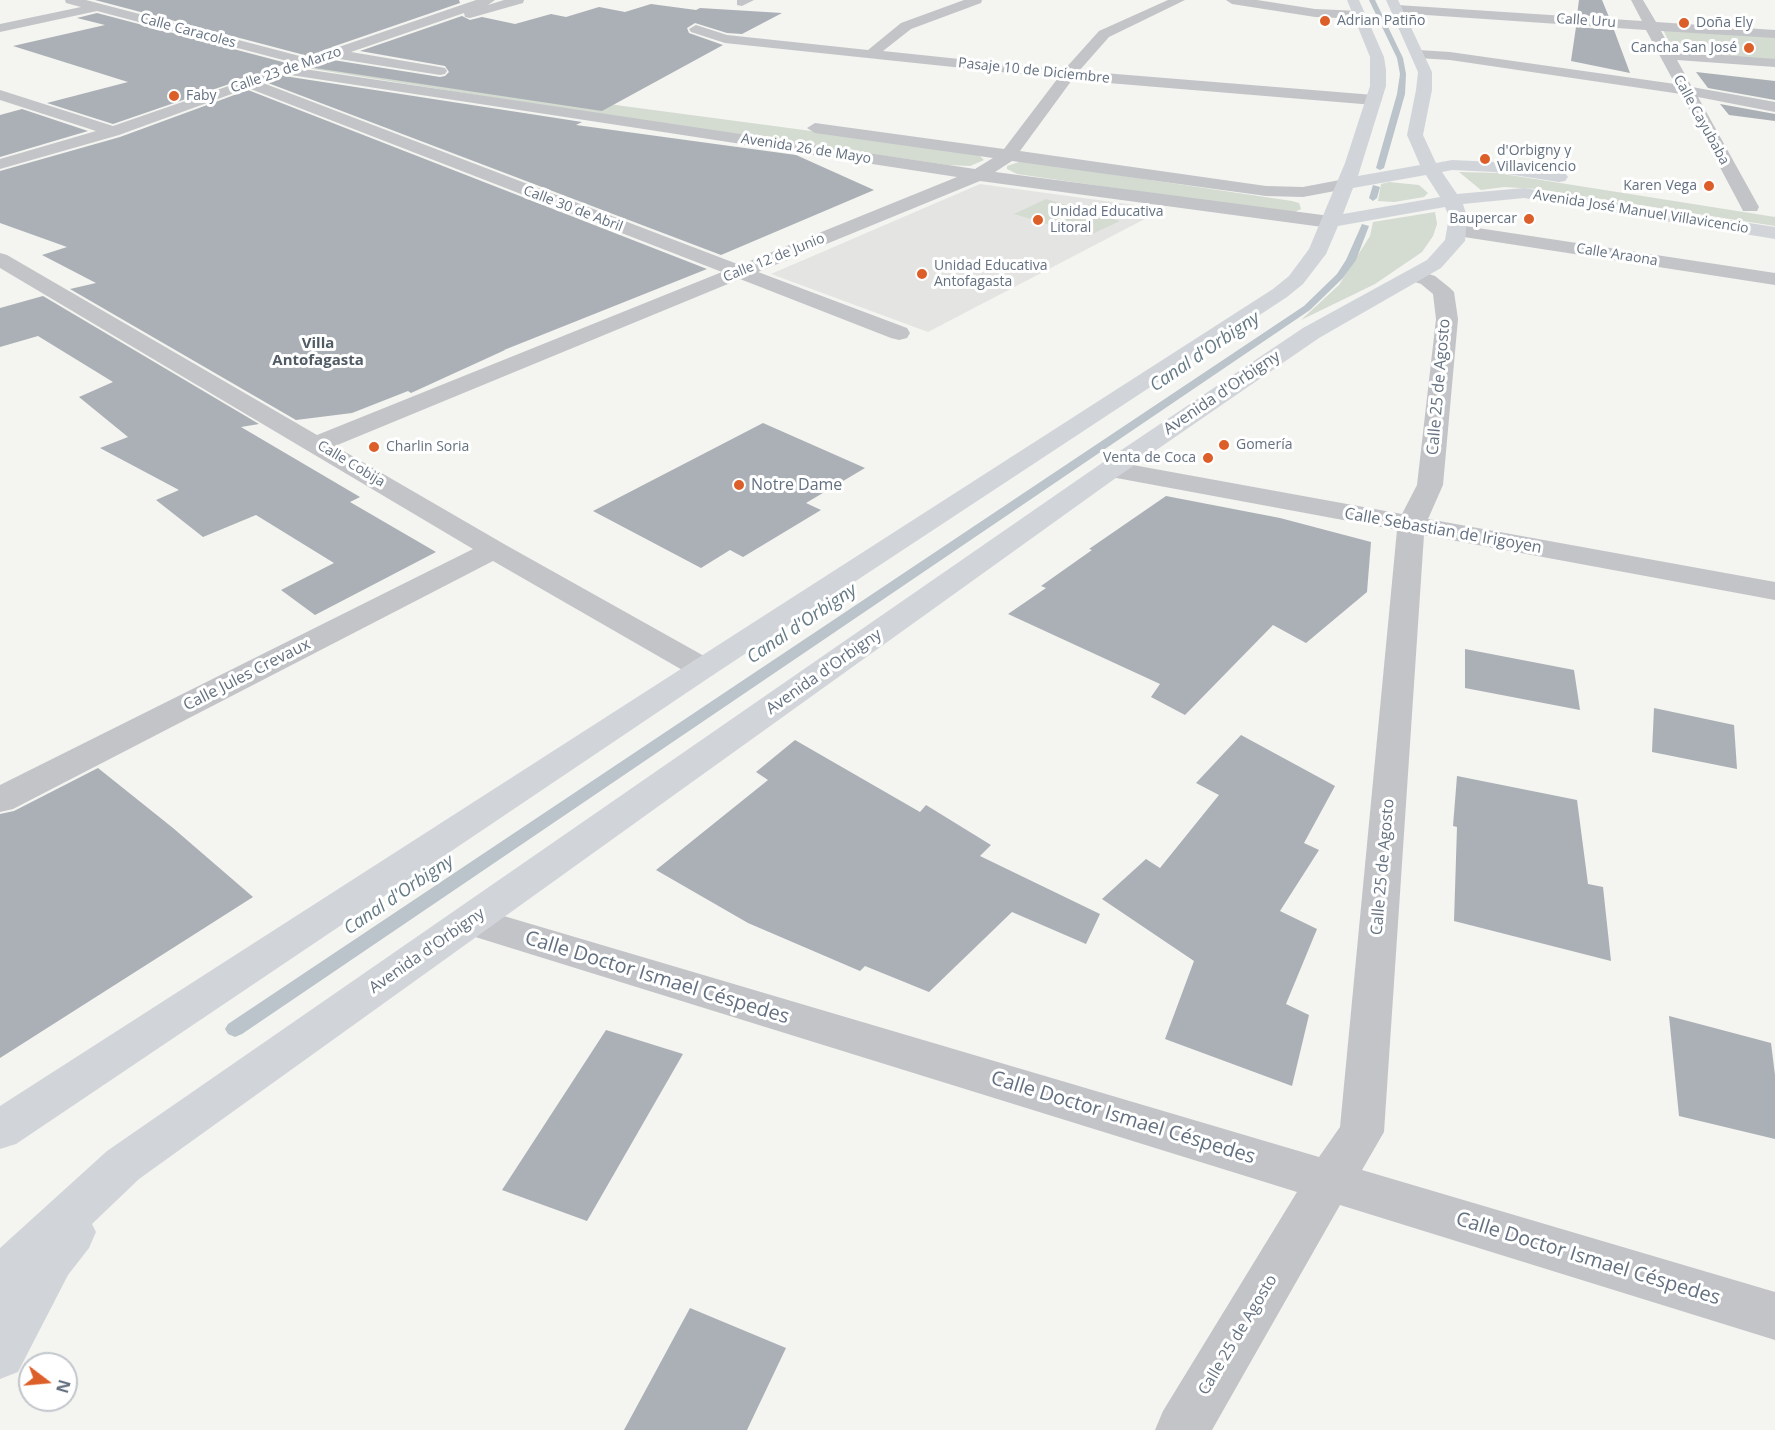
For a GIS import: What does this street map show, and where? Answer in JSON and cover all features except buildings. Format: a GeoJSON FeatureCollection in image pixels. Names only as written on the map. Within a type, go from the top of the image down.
{"type":"FeatureCollection","features":[{"type":"Feature","properties":{"kind":"main road"},"geometry":{"type":"LineString","coordinates":[[0,1130],[702,668],[1254,312],[1296,280],[1318,250],[1345,184],[1374,100],[1379,70],[1377,57],[1353,0]]}},
{"type":"Feature","properties":{"kind":"main road"},"geometry":{"type":"LineString","coordinates":[[1395,4],[1425,72],[1425,90],[1415,135],[1430,168],[1452,201],[1458,217],[1458,231]]}},
{"type":"Feature","properties":{"kind":"main road","name":"Avenida José Manuel Villavicencio"},"geometry":{"type":"LineString","coordinates":[[1345,184],[1452,165],[1494,167],[1573,180]]}},
{"type":"Feature","properties":{"kind":"main road","name":"Avenida José Manuel Villavicencio"},"geometry":{"type":"LineString","coordinates":[[1330,222],[1509,193],[1549,196],[1775,233]]}},
{"type":"Feature","properties":{"kind":"main road","name":"Avenida José Manuel Villavicencio"},"geometry":{"type":"LineString","coordinates":[[1730,204],[1758,209]]}},
{"type":"Feature","properties":{"kind":"main road","name":"Avenida d'Orbigny"},"geometry":{"type":"LineString","coordinates":[[0,1281],[123,1165],[1111,469],[1311,333],[1434,264],[1455,241],[1458,231]]}},
{"type":"Feature","properties":{"kind":"main road"},"geometry":{"type":"LineString","coordinates":[[0,1354],[51,1259],[123,1165]]}},
{"type":"Feature","properties":{"kind":"street","name":"Calle Caracoles"},"geometry":{"type":"LineString","coordinates":[[71,0],[306,62]]}},
{"type":"Feature","properties":{"kind":"street"},"geometry":{"type":"LineString","coordinates":[[0,28],[128,0]]}},
{"type":"Feature","properties":{"kind":"street"},"geometry":{"type":"LineString","coordinates":[[451,0],[473,5]]}},
{"type":"Feature","properties":{"kind":"street","name":"Calle 23 de Marzo"},"geometry":{"type":"LineString","coordinates":[[0,164],[113,131],[473,5],[518,0]]}},
{"type":"Feature","properties":{"kind":"street"},"geometry":{"type":"LineString","coordinates":[[871,54],[906,27],[976,0]]}},
{"type":"Feature","properties":{"kind":"street","name":"Calle 12 de Junio"},"geometry":{"type":"LineString","coordinates":[[317,444],[978,175],[1009,155],[1068,75],[1104,34],[1179,0]]}},
{"type":"Feature","properties":{"kind":"street"},"geometry":{"type":"LineString","coordinates":[[1232,0],[1315,13],[1359,15]]}},
{"type":"Feature","properties":{"kind":"street","name":"Calle Cayubaba"},"geometry":{"type":"LineString","coordinates":[[1637,0],[1684,90],[1758,209]]}},
{"type":"Feature","properties":{"kind":"street","name":"Calle 23 de Marzo"},"geometry":{"type":"LineString","coordinates":[[401,31],[490,4]]}},
{"type":"Feature","properties":{"kind":"street","name":"Calle Uru"},"geometry":{"type":"LineString","coordinates":[[1395,4],[1775,34]]}},
{"type":"Feature","properties":{"kind":"street","name":"Pasaje 10 de Diciembre"},"geometry":{"type":"LineString","coordinates":[[696,29],[725,39],[1068,75],[1374,100]]}},
{"type":"Feature","properties":{"kind":"street"},"geometry":{"type":"LineString","coordinates":[[333,54],[460,74]]}},
{"type":"Feature","properties":{"kind":"street"},"geometry":{"type":"LineString","coordinates":[[1418,54],[1450,56],[1684,90],[1775,107]]}},
{"type":"Feature","properties":{"kind":"street"},"geometry":{"type":"LineString","coordinates":[[1666,55],[1775,63]]}},
{"type":"Feature","properties":{"kind":"street","name":"Avenida 26 de Mayo"},"geometry":{"type":"LineString","coordinates":[[284,70],[978,175],[1330,222]]}},
{"type":"Feature","properties":{"kind":"street","name":"Calle 30 de Abril"},"geometry":{"type":"LineString","coordinates":[[248,83],[899,333]]}},
{"type":"Feature","properties":{"kind":"street"},"geometry":{"type":"LineString","coordinates":[[0,95],[113,131]]}},
{"type":"Feature","properties":{"kind":"street","name":"Avenida 26 de Mayo"},"geometry":{"type":"LineString","coordinates":[[798,125],[1266,191],[1303,192],[1345,184]]}},
{"type":"Feature","properties":{"kind":"street","name":"Calle Araona"},"geometry":{"type":"LineString","coordinates":[[1458,231],[1775,279]]}},
{"type":"Feature","properties":{"kind":"street","name":"Calle Cobija"},"geometry":{"type":"LineString","coordinates":[[0,258],[494,550],[702,668]]}},
{"type":"Feature","properties":{"kind":"street","name":"Calle 25 de Agosto"},"geometry":{"type":"LineString","coordinates":[[1182,1430],[1329,1181],[1362,1132],[1411,525],[1430,485],[1447,319],[1443,292],[1428,280],[1416,276]]}},
{"type":"Feature","properties":{"kind":"street","name":"Calle Sebastian de Irigoyen"},"geometry":{"type":"LineString","coordinates":[[1111,469],[1775,591]]}},
{"type":"Feature","properties":{"kind":"street","name":"Calle Jules Crevaux"},"geometry":{"type":"LineString","coordinates":[[0,800],[494,550]]}},
{"type":"Feature","properties":{"kind":"street","name":"Calle Doctor Ismael Céspedes"},"geometry":{"type":"LineString","coordinates":[[470,921],[1775,1316]]}},
{"type":"Feature","properties":{"kind":"shaded area"},"geometry":{"type":"Polygon","coordinates":[[[1663,30],[1775,37],[1775,60],[1674,51],[1663,30]]]}},
{"type":"Feature","properties":{"kind":"shaded area"},"geometry":{"type":"Polygon","coordinates":[[[331,61],[623,106],[977,153],[984,160],[970,166],[948,165],[601,115],[307,68],[331,61]]]}},
{"type":"Feature","properties":{"kind":"shaded area"},"geometry":{"type":"Polygon","coordinates":[[[1022,161],[1292,201],[1299,203],[1301,209],[1295,212],[1281,212],[1017,174],[1007,169],[1007,166],[1022,161]]]}},
{"type":"Feature","properties":{"kind":"shaded area"},"geometry":{"type":"Polygon","coordinates":[[[1459,172],[1497,173],[1775,217],[1775,226],[1537,189],[1504,187],[1481,190],[1459,172]]]}},
{"type":"Feature","properties":{"kind":"shaded area"},"geometry":{"type":"Polygon","coordinates":[[[1389,182],[1419,185],[1428,193],[1424,197],[1394,202],[1378,201],[1381,184],[1389,182]]]}},
{"type":"Feature","properties":{"kind":"shaded area"},"geometry":{"type":"Polygon","coordinates":[[[980,184],[1164,209],[928,332],[771,274],[980,184]]]}},
{"type":"Feature","properties":{"kind":"shaded area"},"geometry":{"type":"Polygon","coordinates":[[[1046,199],[1120,221],[1088,236],[1014,214],[1046,199]]]}},
{"type":"Feature","properties":{"kind":"shaded area"},"geometry":{"type":"Polygon","coordinates":[[[1435,212],[1437,224],[1433,236],[1422,252],[1375,284],[1301,320],[1339,285],[1370,236],[1373,222],[1435,212]]]}},
{"type":"Feature","properties":{"kind":"waterway","name":"Canal d'Orbigny"},"geometry":{"type":"LineString","coordinates":[[1372,0],[1400,58],[1403,74],[1401,94],[1380,168]]}},
{"type":"Feature","properties":{"kind":"waterway","name":"Canal d'Orbigny"},"geometry":{"type":"LineString","coordinates":[[1373,198],[1376,187]]}},
{"type":"Feature","properties":{"kind":"waterway","name":"Canal d'Orbigny"},"geometry":{"type":"LineString","coordinates":[[235,1029],[1307,308],[1340,276],[1351,260],[1365,226]]}},
{"type":"Feature","properties":{"kind":"place","name":"Adrian Patiño"},"geometry":{"type":"Point","coordinates":[1325,21]}},
{"type":"Feature","properties":{"kind":"place","name":"Doña Ely"},"geometry":{"type":"Point","coordinates":[1684,23]}},
{"type":"Feature","properties":{"kind":"place","name":"Cancha San José"},"geometry":{"type":"Point","coordinates":[1749,48]}},
{"type":"Feature","properties":{"kind":"place","name":"Faby"},"geometry":{"type":"Point","coordinates":[174,96]}},
{"type":"Feature","properties":{"kind":"place","name":"d'Orbigny y Villavicencio"},"geometry":{"type":"Point","coordinates":[1485,159]}},
{"type":"Feature","properties":{"kind":"place","name":"Karen Vega"},"geometry":{"type":"Point","coordinates":[1709,186]}},
{"type":"Feature","properties":{"kind":"place","name":"Baupercar"},"geometry":{"type":"Point","coordinates":[1529,219]}},
{"type":"Feature","properties":{"kind":"place","name":"Unidad Educativa Litoral"},"geometry":{"type":"Point","coordinates":[1038,220]}},
{"type":"Feature","properties":{"kind":"place","name":"Unidad Educativa Antofagasta"},"geometry":{"type":"Point","coordinates":[922,274]}},
{"type":"Feature","properties":{"kind":"place","name":"Gomería"},"geometry":{"type":"Point","coordinates":[1224,445]}},
{"type":"Feature","properties":{"kind":"place","name":"Charlin Soria"},"geometry":{"type":"Point","coordinates":[374,447]}},
{"type":"Feature","properties":{"kind":"place","name":"Venta de Coca"},"geometry":{"type":"Point","coordinates":[1208,458]}},
{"type":"Feature","properties":{"kind":"place","name":"Notre Dame"},"geometry":{"type":"Point","coordinates":[739,485]}},
{"type":"Feature","properties":{"kind":"district","name":"Villa Antofagasta"},"geometry":{"type":"Point","coordinates":[318,352]}}]}
